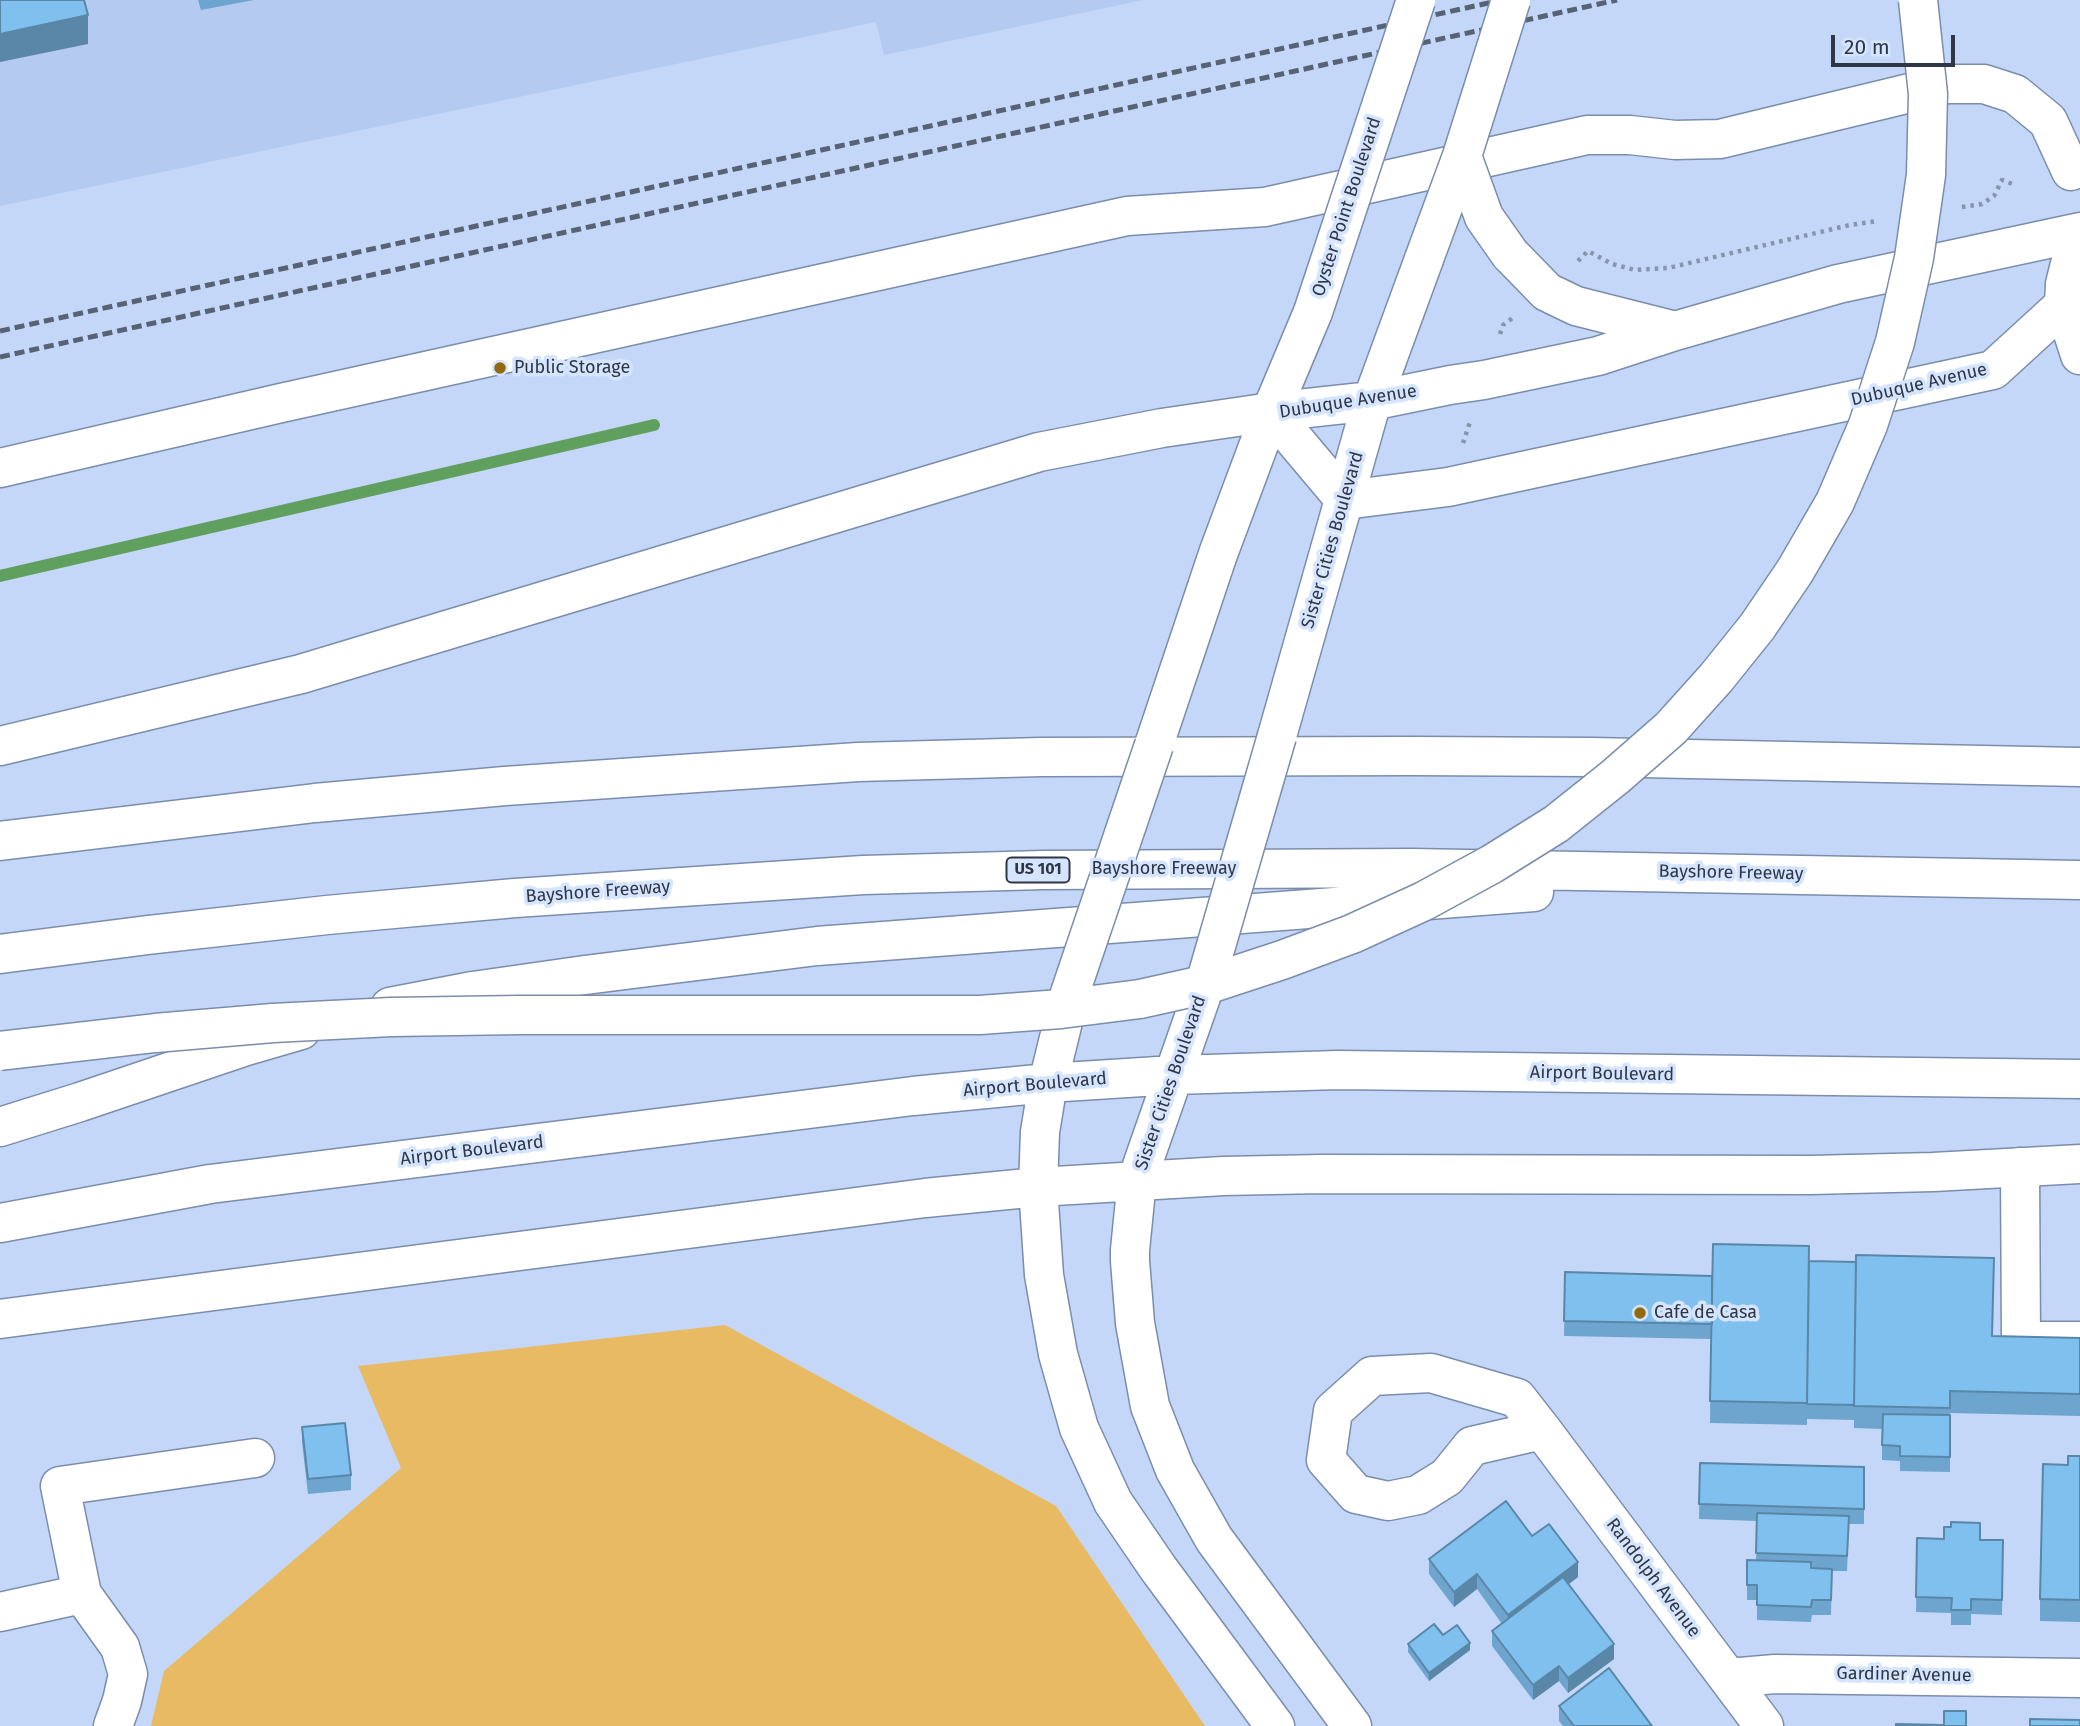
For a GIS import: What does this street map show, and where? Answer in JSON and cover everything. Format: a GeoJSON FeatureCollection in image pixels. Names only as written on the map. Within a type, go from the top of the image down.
{"type":"FeatureCollection","features":[{"type":"Feature","properties":{"kind":"main road","name":"Oyster Point Boulevard"},"geometry":{"type":"LineString","coordinates":[[1271,412],[1313,312],[1416,0]]}},
{"type":"Feature","properties":{"kind":"main road"},"geometry":{"type":"LineString","coordinates":[[1372,401],[1462,156],[1511,0]]}},
{"type":"Feature","properties":{"kind":"main road"},"geometry":{"type":"LineString","coordinates":[[0,1051],[155,1033],[391,1017],[980,1015],[1060,1010],[1140,999],[1212,983],[1282,960],[1352,934],[1424,901],[1481,870],[1556,824],[1671,728],[1757,627],[1795,571],[1835,502],[1872,413],[1895,342],[1914,258],[1926,175],[1928,93],[1918,0]]}},
{"type":"Feature","properties":{"kind":"main road"},"geometry":{"type":"LineString","coordinates":[[0,468],[1127,216],[1265,206],[1587,135],[1630,135],[1675,140],[1720,139],[1947,84],[1984,84],[2015,94],[2048,121],[2071,171]]}},
{"type":"Feature","properties":{"kind":"main road"},"geometry":{"type":"LineString","coordinates":[[1462,156],[1484,217],[1510,254],[1547,292],[1576,306],[1675,331]]}},
{"type":"Feature","properties":{"kind":"main road","name":"Dubuque Avenue"},"geometry":{"type":"LineString","coordinates":[[1271,412],[1372,401],[1598,356],[1839,284],[2080,232]]}},
{"type":"Feature","properties":{"kind":"main road"},"geometry":{"type":"LineString","coordinates":[[2080,244],[2070,264],[2065,284],[2072,303],[2080,355]]}},
{"type":"Feature","properties":{"kind":"main road","name":"Dubuque Avenue"},"geometry":{"type":"LineString","coordinates":[[1271,412],[1345,500],[1448,487],[1993,370],[2072,303]]}},
{"type":"Feature","properties":{"kind":"main road","name":"Sister Cities Boulevard"},"geometry":{"type":"LineString","coordinates":[[1352,1726],[1214,1539],[1175,1471],[1150,1406],[1135,1323],[1130,1250],[1138,1180],[1202,994],[1372,401]]}},
{"type":"Feature","properties":{"kind":"main road"},"geometry":{"type":"LineString","coordinates":[[0,746],[301,674],[1039,452],[1162,428],[1271,412],[1202,603],[1070,993],[1048,1083],[1040,1132],[1038,1186],[1044,1275],[1058,1353],[1079,1428],[1113,1502],[1158,1569],[1275,1726]]}},
{"type":"Feature","properties":{"kind":"main road"},"geometry":{"type":"LineString","coordinates":[[0,841],[316,803],[505,786],[858,762],[1041,757],[1426,756],[2080,767]]}},
{"type":"Feature","properties":{"kind":"main road","name":"Bayshore Freeway"},"geometry":{"type":"LineString","coordinates":[[0,954],[313,916],[515,898],[863,875],[1043,870],[1358,869],[2080,880]]}},
{"type":"Feature","properties":{"kind":"main road"},"geometry":{"type":"LineString","coordinates":[[0,1127],[246,1046],[357,1013],[572,976],[817,946],[1779,874]]}},
{"type":"Feature","properties":{"kind":"main road","name":"Airport Boulevard"},"geometry":{"type":"LineString","coordinates":[[0,1223],[210,1184],[900,1097],[1048,1083],[1174,1075],[1338,1070],[2080,1079]]}},
{"type":"Feature","properties":{"kind":"main road"},"geometry":{"type":"LineString","coordinates":[[0,1319],[897,1201],[1038,1186],[1322,1174],[1810,1175],[2080,1164]]}},
{"type":"Feature","properties":{"kind":"main road"},"geometry":{"type":"LineString","coordinates":[[2020,1167],[2021,1341],[2080,1341]]}},
{"type":"Feature","properties":{"kind":"main road","name":"Randolph Avenue"},"geometry":{"type":"LineString","coordinates":[[1542,1430],[1472,1446],[1447,1476],[1418,1495],[1388,1501],[1356,1494],[1326,1460],[1333,1411],[1372,1376],[1431,1373],[1517,1398],[1542,1430],[1763,1726]]}},
{"type":"Feature","properties":{"kind":"main road"},"geometry":{"type":"LineString","coordinates":[[113,1726],[128,1674],[120,1647],[82,1594],[60,1486],[256,1458]]}},
{"type":"Feature","properties":{"kind":"main road"},"geometry":{"type":"LineString","coordinates":[[0,1612],[82,1594]]}},
{"type":"Feature","properties":{"kind":"main road","name":"Gardiner Avenue"},"geometry":{"type":"LineString","coordinates":[[1728,1678],[1774,1674],[2080,1678]]}},
{"type":"Feature","properties":{"kind":"shaded area"},"geometry":{"type":"Polygon","coordinates":[[[0,0],[1143,0],[884,55],[876,22],[0,206],[0,0]]]}},
{"type":"Feature","properties":{"kind":"shaded area"},"geometry":{"type":"Polygon","coordinates":[[[725,1325],[1056,1506],[1205,1726],[151,1726],[164,1671],[401,1468],[358,1366],[725,1325]]]}},
{"type":"Feature","properties":{"kind":"building"},"geometry":{"type":"Polygon","coordinates":[[[0,0],[84,0],[88,15],[0,34],[0,0]]]}},
{"type":"Feature","properties":{"kind":"building"},"geometry":{"type":"Polygon","coordinates":[[[1713,1244],[1809,1246],[1807,1403],[1710,1401],[1713,1244]]]}},
{"type":"Feature","properties":{"kind":"building"},"geometry":{"type":"Polygon","coordinates":[[[1856,1255],[1994,1258],[1992,1336],[2080,1338],[2080,1394],[1950,1391],[1950,1408],[1854,1406],[1856,1255]]]}},
{"type":"Feature","properties":{"kind":"building"},"geometry":{"type":"Polygon","coordinates":[[[1809,1261],[1856,1262],[1854,1405],[1807,1404],[1809,1261]]]}},
{"type":"Feature","properties":{"kind":"building"},"geometry":{"type":"Polygon","coordinates":[[[1565,1272],[1712,1276],[1712,1324],[1564,1321],[1565,1272]]]}},
{"type":"Feature","properties":{"kind":"building"},"geometry":{"type":"Polygon","coordinates":[[[1883,1414],[1950,1415],[1950,1457],[1900,1456],[1900,1446],[1882,1445],[1883,1414]]]}},
{"type":"Feature","properties":{"kind":"building"},"geometry":{"type":"Polygon","coordinates":[[[345,1423],[351,1475],[308,1479],[302,1427],[345,1423]]]}},
{"type":"Feature","properties":{"kind":"building"},"geometry":{"type":"Polygon","coordinates":[[[2068,1456],[2080,1456],[2080,1600],[2040,1599],[2043,1464],[2068,1465],[2068,1456]]]}},
{"type":"Feature","properties":{"kind":"building"},"geometry":{"type":"Polygon","coordinates":[[[1700,1463],[1864,1467],[1864,1509],[1699,1504],[1700,1463]]]}},
{"type":"Feature","properties":{"kind":"building"},"geometry":{"type":"Polygon","coordinates":[[[1506,1501],[1532,1536],[1549,1524],[1578,1562],[1508,1615],[1477,1574],[1454,1592],[1429,1559],[1506,1501]]]}},
{"type":"Feature","properties":{"kind":"building"},"geometry":{"type":"Polygon","coordinates":[[[1757,1513],[1849,1516],[1847,1556],[1756,1553],[1757,1513]]]}},
{"type":"Feature","properties":{"kind":"building"},"geometry":{"type":"Polygon","coordinates":[[[1951,1522],[1980,1523],[1980,1540],[2003,1540],[2002,1600],[1971,1599],[1971,1610],[1951,1610],[1952,1598],[1916,1597],[1917,1538],[1944,1539],[1944,1527],[1951,1527],[1951,1522]]]}},
{"type":"Feature","properties":{"kind":"building"},"geometry":{"type":"Polygon","coordinates":[[[1747,1560],[1811,1562],[1811,1568],[1832,1569],[1831,1600],[1812,1600],[1811,1607],[1757,1605],[1757,1585],[1747,1585],[1747,1560]]]}},
{"type":"Feature","properties":{"kind":"building"},"geometry":{"type":"Polygon","coordinates":[[[1563,1577],[1614,1644],[1568,1678],[1559,1666],[1533,1685],[1492,1631],[1563,1577]]]}},
{"type":"Feature","properties":{"kind":"building"},"geometry":{"type":"Polygon","coordinates":[[[1434,1624],[1443,1635],[1457,1625],[1470,1643],[1429,1673],[1408,1644],[1434,1624]]]}},
{"type":"Feature","properties":{"kind":"building"},"geometry":{"type":"Polygon","coordinates":[[[1609,1668],[1652,1726],[1574,1726],[1559,1706],[1609,1668]]]}},
{"type":"Feature","properties":{"kind":"building"},"geometry":{"type":"Polygon","coordinates":[[[1944,1711],[1966,1711],[1966,1726],[1896,1726],[1944,1725],[1944,1711]]]}},
{"type":"Feature","properties":{"kind":"building"},"geometry":{"type":"Polygon","coordinates":[[[2030,1719],[2080,1720],[2080,1726],[2030,1726],[2030,1719]]]}},
{"type":"Feature","properties":{"kind":"waterway"},"geometry":{"type":"LineString","coordinates":[[0,576],[654,425]]}},
{"type":"Feature","properties":{"kind":"railway"},"geometry":{"type":"LineString","coordinates":[[0,331],[1502,0]]}},
{"type":"Feature","properties":{"kind":"railway"},"geometry":{"type":"LineString","coordinates":[[0,357],[1617,0]]}},
{"type":"Feature","properties":{"kind":"place","name":"Public Storage"},"geometry":{"type":"Point","coordinates":[500,368]}},
{"type":"Feature","properties":{"kind":"place","name":"Cafe de Casa"},"geometry":{"type":"Point","coordinates":[1640,1313]}}]}
